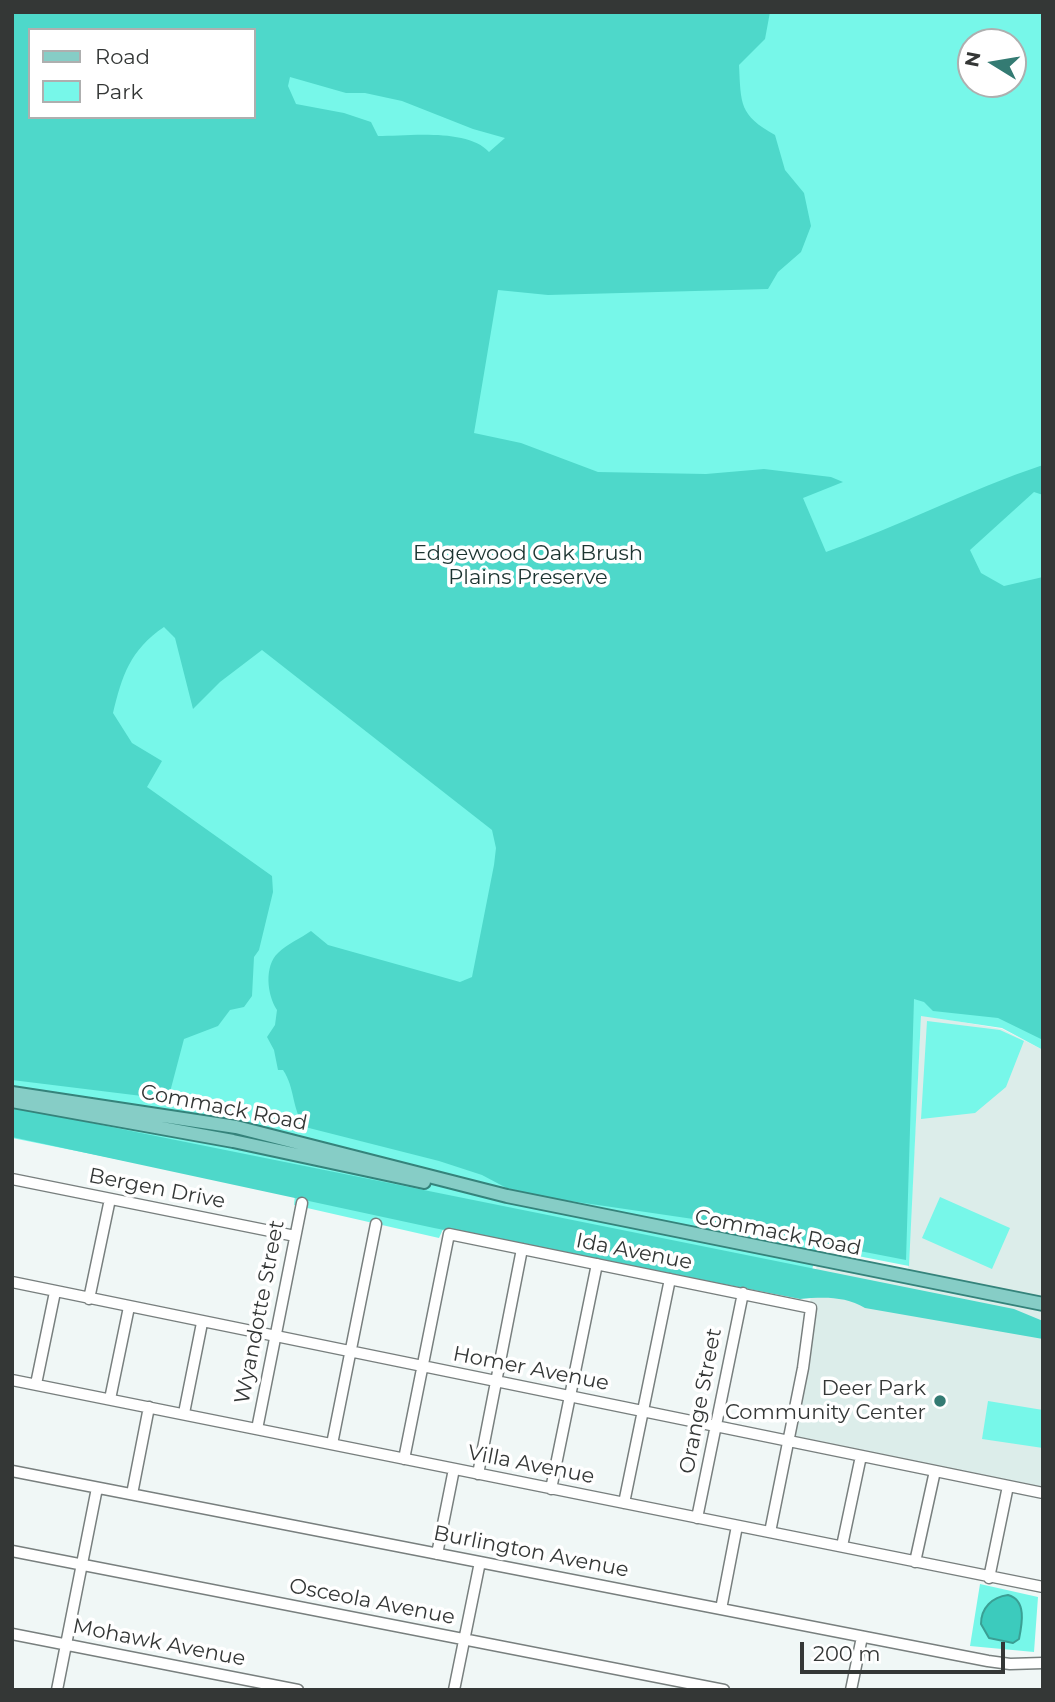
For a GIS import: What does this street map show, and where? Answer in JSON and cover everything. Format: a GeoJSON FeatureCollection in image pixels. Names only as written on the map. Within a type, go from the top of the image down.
{"type":"FeatureCollection","features":[{"type":"Feature","properties":{"kind":"main road","name":"Commack Road"},"geometry":{"type":"LineString","coordinates":[[12,1093],[236,1127],[507,1196],[1040,1305]]}},
{"type":"Feature","properties":{"kind":"main road","name":"Commack Road"},"geometry":{"type":"LineString","coordinates":[[12,1101],[233,1141],[462,1190],[507,1196]]}},
{"type":"Feature","properties":{"kind":"street","name":"Bergen Drive"},"geometry":{"type":"LineString","coordinates":[[12,1179],[295,1236]]}},
{"type":"Feature","properties":{"kind":"street"},"geometry":{"type":"LineString","coordinates":[[89,1299],[110,1199]]}},
{"type":"Feature","properties":{"kind":"street","name":"Wyandotte Street"},"geometry":{"type":"LineString","coordinates":[[257,1429],[302,1203]]}},
{"type":"Feature","properties":{"kind":"street"},"geometry":{"type":"LineString","coordinates":[[332,1444],[376,1224]]}},
{"type":"Feature","properties":{"kind":"street","name":"Ida Avenue"},"geometry":{"type":"LineString","coordinates":[[422,1368],[449,1234],[811,1308],[788,1441]]}},
{"type":"Feature","properties":{"kind":"street"},"geometry":{"type":"LineString","coordinates":[[478,1474],[522,1249]]}},
{"type":"Feature","properties":{"kind":"street"},"geometry":{"type":"LineString","coordinates":[[551,1489],[597,1264]]}},
{"type":"Feature","properties":{"kind":"street"},"geometry":{"type":"LineString","coordinates":[[624,1503],[670,1279]]}},
{"type":"Feature","properties":{"kind":"street","name":"Homer Avenue"},"geometry":{"type":"LineString","coordinates":[[12,1282],[1043,1493]]}},
{"type":"Feature","properties":{"kind":"street"},"geometry":{"type":"LineString","coordinates":[[36,1384],[55,1292]]}},
{"type":"Feature","properties":{"kind":"street","name":"Orange Street"},"geometry":{"type":"LineString","coordinates":[[697,1518],[743,1293]]}},
{"type":"Feature","properties":{"kind":"street"},"geometry":{"type":"LineString","coordinates":[[110,1399],[129,1307]]}},
{"type":"Feature","properties":{"kind":"street"},"geometry":{"type":"LineString","coordinates":[[184,1413],[202,1323]]}},
{"type":"Feature","properties":{"kind":"street"},"geometry":{"type":"LineString","coordinates":[[404,1459],[422,1368]]}},
{"type":"Feature","properties":{"kind":"street","name":"Villa Avenue"},"geometry":{"type":"LineString","coordinates":[[12,1380],[1043,1587]]}},
{"type":"Feature","properties":{"kind":"street"},"geometry":{"type":"LineString","coordinates":[[132,1494],[149,1408]]}},
{"type":"Feature","properties":{"kind":"street"},"geometry":{"type":"LineString","coordinates":[[770,1532],[788,1441]]}},
{"type":"Feature","properties":{"kind":"street"},"geometry":{"type":"LineString","coordinates":[[842,1546],[861,1456]]}},
{"type":"Feature","properties":{"kind":"street"},"geometry":{"type":"LineString","coordinates":[[437,1554],[454,1469]]}},
{"type":"Feature","properties":{"kind":"street","name":"Burlington Avenue"},"geometry":{"type":"LineString","coordinates":[[12,1471],[862,1637],[1010,1664],[1043,1663]]}},
{"type":"Feature","properties":{"kind":"street"},"geometry":{"type":"LineString","coordinates":[[915,1562],[935,1471]]}},
{"type":"Feature","properties":{"kind":"street"},"geometry":{"type":"LineString","coordinates":[[989,1578],[1008,1486]]}},
{"type":"Feature","properties":{"kind":"street"},"geometry":{"type":"LineString","coordinates":[[57,1690],[97,1488]]}},
{"type":"Feature","properties":{"kind":"street"},"geometry":{"type":"LineString","coordinates":[[721,1609],[737,1526]]}},
{"type":"Feature","properties":{"kind":"street","name":"Osceola Avenue"},"geometry":{"type":"LineString","coordinates":[[12,1551],[724,1690]]}},
{"type":"Feature","properties":{"kind":"street"},"geometry":{"type":"LineString","coordinates":[[454,1690],[480,1562]]}},
{"type":"Feature","properties":{"kind":"street","name":"Mohawk Avenue"},"geometry":{"type":"LineString","coordinates":[[12,1634],[298,1690]]}},
{"type":"Feature","properties":{"kind":"street"},"geometry":{"type":"LineString","coordinates":[[851,1690],[862,1637]]}},
{"type":"Feature","properties":{"kind":"shaded area"},"geometry":{"type":"Polygon","coordinates":[[[921,1015],[1002,1029],[1043,1050],[1043,1493],[788,1441],[815,1306],[810,1301],[819,1254],[908,1271],[921,1015]]]}},
{"type":"Feature","properties":{"kind":"shaded area"},"geometry":{"type":"Polygon","coordinates":[[[1008,1595],[1018,1602],[1022,1613],[1019,1639],[1013,1643],[989,1638],[981,1624],[988,1604],[1008,1595]]]}},
{"type":"Feature","properties":{"kind":"green space","name":"Edgewood Oak Brush Plains Preserve"},"geometry":{"type":"Polygon","coordinates":[[[12,12],[1043,12],[1043,1050],[1002,1028],[921,1016],[909,1266],[817,1248],[806,1297],[445,1225],[439,1238],[294,1205],[295,1195],[12,1138],[12,12]]]}},
{"type":"Feature","properties":{"kind":"green space","name":"Edgewood Oak Brush Plains Preserve"},"geometry":{"type":"Polygon","coordinates":[[[12,12],[770,12],[765,39],[739,65],[740,90],[748,114],[775,135],[785,170],[804,193],[811,226],[801,252],[778,272],[768,289],[548,295],[498,290],[474,433],[521,443],[598,472],[706,474],[764,469],[831,477],[843,482],[803,498],[826,552],[1043,465],[1043,495],[1034,492],[970,550],[981,573],[1004,586],[1043,577],[1043,1040],[998,1018],[933,1011],[924,1002],[914,999],[906,1260],[700,1220],[516,1193],[482,1175],[439,1161],[305,1127],[298,1114],[290,1084],[283,1070],[278,1070],[274,1050],[267,1037],[275,1025],[277,1010],[268,981],[274,959],[278,953],[311,931],[328,945],[460,982],[472,977],[494,865],[496,848],[492,830],[262,650],[220,682],[193,709],[175,638],[164,627],[143,645],[129,665],[113,713],[132,743],[162,761],[147,787],[272,876],[273,892],[259,950],[254,957],[252,996],[244,1007],[230,1010],[218,1026],[184,1039],[170,1092],[150,1097],[12,1080],[12,12]],[[290,77],[288,86],[296,104],[344,113],[371,122],[378,136],[452,136],[479,144],[489,152],[505,138],[473,129],[402,101],[365,93],[346,93],[290,77]]]}},
{"type":"Feature","properties":{"kind":"green space"},"geometry":{"type":"Polygon","coordinates":[[[927,1021],[1000,1030],[1024,1041],[1006,1087],[975,1113],[921,1119],[927,1021]]]}},
{"type":"Feature","properties":{"kind":"green space"},"geometry":{"type":"Polygon","coordinates":[[[12,1107],[1014,1309],[1043,1321],[1043,1339],[865,1308],[842,1299],[800,1299],[434,1228],[12,1137],[12,1107]]]}},
{"type":"Feature","properties":{"kind":"green space"},"geometry":{"type":"Polygon","coordinates":[[[940,1197],[1010,1228],[992,1269],[922,1238],[940,1197]]]}},
{"type":"Feature","properties":{"kind":"green space"},"geometry":{"type":"Polygon","coordinates":[[[988,1401],[1043,1410],[1043,1448],[982,1439],[988,1401]]]}},
{"type":"Feature","properties":{"kind":"green space"},"geometry":{"type":"Polygon","coordinates":[[[980,1584],[1038,1597],[1034,1652],[970,1646],[980,1584]]]}},
{"type":"Feature","properties":{"kind":"place","name":"Deer Park Community Center"},"geometry":{"type":"Point","coordinates":[940,1401]}}]}
